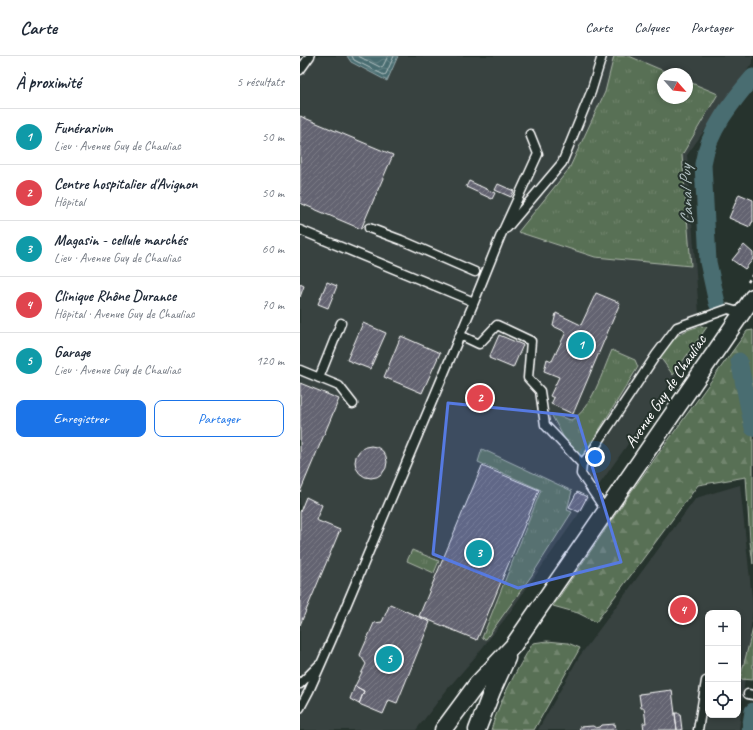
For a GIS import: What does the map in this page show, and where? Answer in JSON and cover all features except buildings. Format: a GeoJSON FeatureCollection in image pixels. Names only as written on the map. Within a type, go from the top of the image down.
{"type":"FeatureCollection","features":[{"type":"Feature","properties":{"kind":"street","name":"Avenue Guy de Chauliac"},"geometry":{"type":"LineString","coordinates":[[443,730],[477,684],[513,646],[720,343],[746,308]]}},
{"type":"Feature","properties":{"kind":"street","name":"Avenue Guy de Chauliac"},"geometry":{"type":"LineString","coordinates":[[477,730],[492,691],[513,646]]}},
{"type":"Feature","properties":{"kind":"lane"},"geometry":{"type":"LineString","coordinates":[[300,70],[310,56]]}},
{"type":"Feature","properties":{"kind":"lane"},"geometry":{"type":"LineString","coordinates":[[501,235],[526,208],[562,163],[591,92],[602,56]]}},
{"type":"Feature","properties":{"kind":"lane"},"geometry":{"type":"LineString","coordinates":[[300,708],[322,662],[501,235],[538,154],[530,134]]}},
{"type":"Feature","properties":{"kind":"lane"},"geometry":{"type":"LineString","coordinates":[[369,228],[475,272]]}},
{"type":"Feature","properties":{"kind":"lane"},"geometry":{"type":"LineString","coordinates":[[300,230],[474,302]]}},
{"type":"Feature","properties":{"kind":"lane"},"geometry":{"type":"LineString","coordinates":[[606,511],[581,474],[582,464],[591,453],[656,355],[677,327],[728,309],[746,308]]}},
{"type":"Feature","properties":{"kind":"lane"},"geometry":{"type":"LineString","coordinates":[[319,378],[341,323]]}},
{"type":"Feature","properties":{"kind":"lane"},"geometry":{"type":"LineString","coordinates":[[460,335],[480,344],[497,325],[531,341],[528,378],[540,391],[545,425],[582,464]]}},
{"type":"Feature","properties":{"kind":"lane"},"geometry":{"type":"LineString","coordinates":[[300,370],[339,386],[353,404]]}},
{"type":"Feature","properties":{"kind":"lane"},"geometry":{"type":"LineString","coordinates":[[300,684],[322,662]]}},
{"type":"Feature","properties":{"kind":"lane"},"geometry":{"type":"LineString","coordinates":[[698,730],[706,682]]}},
{"type":"Feature","properties":{"kind":"highlighted area"},"geometry":{"type":"Polygon","coordinates":[[[448,403],[577,416],[621,562],[518,588],[433,554],[448,403]]]}},
{"type":"Feature","properties":{"kind":"shaded area"},"geometry":{"type":"Polygon","coordinates":[[[300,56],[753,56],[753,62],[687,155],[701,340],[507,616],[416,730],[300,730],[300,56]]]}},
{"type":"Feature","properties":{"kind":"shaded area"},"geometry":{"type":"Polygon","coordinates":[[[740,485],[753,608],[741,713],[741,610],[705,610],[705,718],[740,718],[739,730],[538,730],[579,657],[696,498],[740,485]]]}},
{"type":"Feature","properties":{"kind":"green space"},"geometry":{"type":"Polygon","coordinates":[[[614,56],[629,56],[657,68],[657,104],[693,104],[693,84],[718,94],[682,155],[691,266],[595,257],[518,232],[569,169],[605,92],[614,56]]]}},
{"type":"Feature","properties":{"kind":"green space"},"geometry":{"type":"Polygon","coordinates":[[[701,326],[707,327],[673,375],[660,357],[668,345],[681,333],[701,326]]]}},
{"type":"Feature","properties":{"kind":"green space"},"geometry":{"type":"Polygon","coordinates":[[[753,330],[753,564],[746,477],[698,485],[596,622],[578,613],[553,606],[631,492],[747,331],[753,330]]]}},
{"type":"Feature","properties":{"kind":"green space"},"geometry":{"type":"Polygon","coordinates":[[[612,350],[635,360],[638,367],[585,453],[582,456],[577,457],[570,449],[551,414],[571,420],[585,408],[596,389],[612,350]]]}},
{"type":"Feature","properties":{"kind":"green space"},"geometry":{"type":"Polygon","coordinates":[[[482,449],[572,491],[567,510],[572,512],[532,575],[486,639],[482,638],[541,490],[478,462],[482,449]]]}},
{"type":"Feature","properties":{"kind":"green space"},"geometry":{"type":"Polygon","coordinates":[[[412,550],[439,561],[434,573],[407,561],[412,550]]]}},
{"type":"Feature","properties":{"kind":"green space"},"geometry":{"type":"Polygon","coordinates":[[[753,628],[753,680],[741,679],[753,628]]]}},
{"type":"Feature","properties":{"kind":"green space"},"geometry":{"type":"Polygon","coordinates":[[[547,641],[568,643],[580,648],[534,730],[491,730],[509,685],[533,643],[547,641]]]}},
{"type":"Feature","properties":{"kind":"water"},"geometry":{"type":"Polygon","coordinates":[[[347,56],[398,56],[387,81],[351,62],[347,56]]]}},
{"type":"Feature","properties":{"kind":"waterway","name":"Canal Puy"},"geometry":{"type":"LineString","coordinates":[[717,303],[708,262],[703,164],[715,129],[737,96],[753,77]]}},
{"type":"Feature","properties":{"kind":"waterway","name":"Canal Puy"},"geometry":{"type":"LineString","coordinates":[[739,361],[753,428]]}},
{"type":"Feature","properties":{"kind":"waterway","name":"Canal Puy"},"geometry":{"type":"LineString","coordinates":[[750,730],[753,711]]}},
{"type":"Feature","properties":{"kind":"place","name":"Funérarium"},"geometry":{"type":"Point","coordinates":[581,345]}},
{"type":"Feature","properties":{"kind":"place","name":"Centre hospitalier d'Avignon"},"geometry":{"type":"Point","coordinates":[480,398]}},
{"type":"Feature","properties":{"kind":"place","name":"Magasin - cellule marchés"},"geometry":{"type":"Point","coordinates":[479,553]}},
{"type":"Feature","properties":{"kind":"place","name":"Clinique Rhône Durance"},"geometry":{"type":"Point","coordinates":[683,610]}},
{"type":"Feature","properties":{"kind":"place","name":"Garage"},"geometry":{"type":"Point","coordinates":[389,659]}}]}
